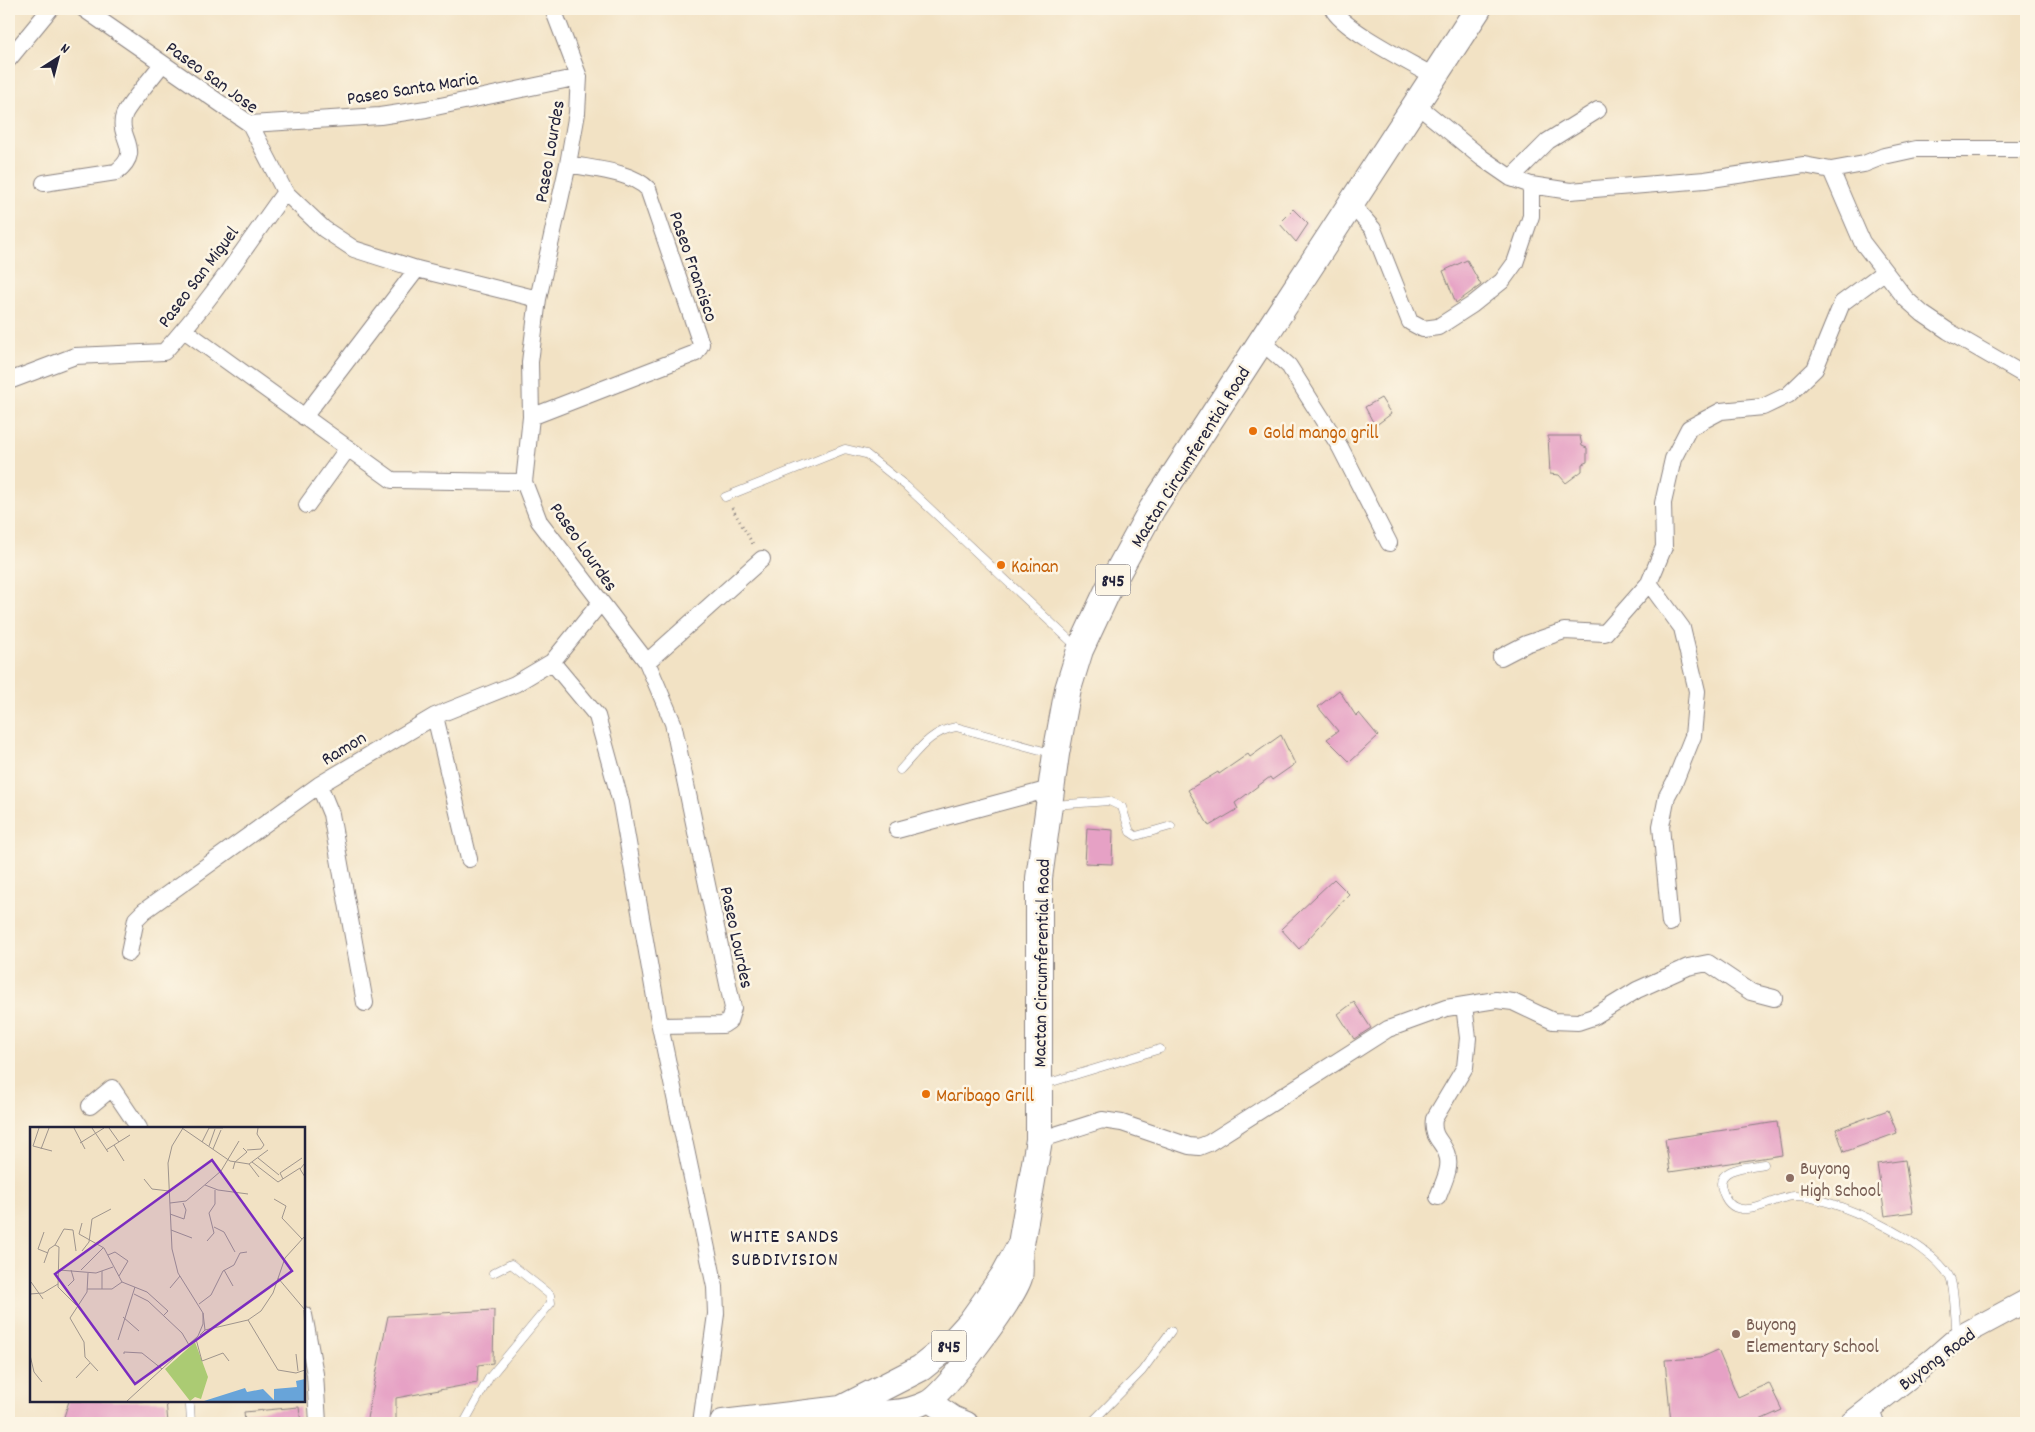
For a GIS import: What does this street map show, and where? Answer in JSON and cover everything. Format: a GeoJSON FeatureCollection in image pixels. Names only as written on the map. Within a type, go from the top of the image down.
{"type":"FeatureCollection","features":[{"type":"Feature","properties":{"kind":"main road","name":"Mactan Circumferential Road"},"geometry":{"type":"LineString","coordinates":[[723,1423],[798,1419],[841,1409],[921,1368],[951,1344],[985,1302],[1021,1244],[1039,1140],[1039,878],[1056,754],[1068,689],[1080,650],[1108,590],[1152,509],[1352,205],[1478,9]]}},
{"type":"Feature","properties":{"kind":"street"},"geometry":{"type":"LineString","coordinates":[[9,58],[50,9]]}},
{"type":"Feature","properties":{"kind":"street","name":"Paseo San Jose"},"geometry":{"type":"LineString","coordinates":[[84,9],[250,124],[285,192],[324,229],[354,249],[417,269],[538,299]]}},
{"type":"Feature","properties":{"kind":"street","name":"Paseo Lourdes"},"geometry":{"type":"LineString","coordinates":[[553,9],[579,77],[577,114],[568,164],[538,299],[530,362],[531,417],[524,482],[539,521],[647,662],[673,722],[732,1008],[729,1021],[724,1026],[660,1026]]}},
{"type":"Feature","properties":{"kind":"street"},"geometry":{"type":"LineString","coordinates":[[1333,9],[1347,24],[1435,77]]}},
{"type":"Feature","properties":{"kind":"street"},"geometry":{"type":"LineString","coordinates":[[44,183],[116,172],[125,165],[130,154],[123,125],[124,114],[162,64]]}},
{"type":"Feature","properties":{"kind":"street","name":"Paseo Santa Maria"},"geometry":{"type":"LineString","coordinates":[[250,124],[399,113],[579,77]]}},
{"type":"Feature","properties":{"kind":"street"},"geometry":{"type":"LineString","coordinates":[[1417,105],[1482,158],[1511,178],[1532,185],[1570,192],[1705,180],[1804,166],[1831,170],[1864,164],[1884,156],[1916,149],[2026,149]]}},
{"type":"Feature","properties":{"kind":"street"},"geometry":{"type":"LineString","coordinates":[[1511,178],[1548,141],[1598,110]]}},
{"type":"Feature","properties":{"kind":"street","name":"Paseo Francisco"},"geometry":{"type":"LineString","coordinates":[[531,417],[696,353],[701,344],[648,190],[640,182],[630,177],[568,164]]}},
{"type":"Feature","properties":{"kind":"street"},"geometry":{"type":"LineString","coordinates":[[1831,170],[1862,242],[1906,299],[1923,314],[2026,376]]}},
{"type":"Feature","properties":{"kind":"street"},"geometry":{"type":"LineString","coordinates":[[1352,205],[1373,229],[1410,322],[1423,329],[1438,327],[1472,305],[1502,281],[1515,263],[1532,216],[1532,185]]}},
{"type":"Feature","properties":{"kind":"street","name":"Paseo San Miguel"},"geometry":{"type":"LineString","coordinates":[[9,381],[76,356],[164,352],[184,330],[285,192]]}},
{"type":"Feature","properties":{"kind":"street"},"geometry":{"type":"LineString","coordinates":[[304,417],[417,269]]}},
{"type":"Feature","properties":{"kind":"street"},"geometry":{"type":"LineString","coordinates":[[1501,657],[1526,644],[1564,631],[1604,633],[1649,583],[1664,547],[1663,503],[1673,459],[1689,428],[1721,411],[1762,407],[1788,395],[1815,370],[1842,303],[1884,272]]}},
{"type":"Feature","properties":{"kind":"street"},"geometry":{"type":"LineString","coordinates":[[184,330],[392,480],[524,482]]}},
{"type":"Feature","properties":{"kind":"street"},"geometry":{"type":"LineString","coordinates":[[1262,342],[1289,366],[1340,447],[1389,543]]}},
{"type":"Feature","properties":{"kind":"street"},"geometry":{"type":"LineString","coordinates":[[307,505],[348,448]]}},
{"type":"Feature","properties":{"kind":"street"},"geometry":{"type":"LineString","coordinates":[[647,662],[762,559]]}},
{"type":"Feature","properties":{"kind":"street"},"geometry":{"type":"LineString","coordinates":[[1649,583],[1682,628],[1697,692],[1693,736],[1675,781],[1666,796],[1661,826],[1670,923]]}},
{"type":"Feature","properties":{"kind":"street","name":"Ramon"},"geometry":{"type":"LineString","coordinates":[[129,953],[136,919],[144,911],[319,785],[435,716],[515,684],[552,662],[601,602]]}},
{"type":"Feature","properties":{"kind":"street"},"geometry":{"type":"LineString","coordinates":[[552,662],[597,716],[621,804],[660,1026],[715,1287],[716,1314],[701,1423]]}},
{"type":"Feature","properties":{"kind":"street"},"geometry":{"type":"LineString","coordinates":[[435,716],[469,859]]}},
{"type":"Feature","properties":{"kind":"street"},"geometry":{"type":"LineString","coordinates":[[319,785],[331,814],[365,1003]]}},
{"type":"Feature","properties":{"kind":"street"},"geometry":{"type":"LineString","coordinates":[[897,830],[1049,797]]}},
{"type":"Feature","properties":{"kind":"street"},"geometry":{"type":"LineString","coordinates":[[1039,1140],[1102,1120],[1122,1122],[1189,1146],[1199,1147],[1209,1143],[1388,1028],[1446,1008],[1496,1000],[1513,1002],[1553,1021],[1578,1022],[1593,1017],[1638,990],[1688,967],[1708,963],[1751,992],[1774,998]]}},
{"type":"Feature","properties":{"kind":"street"},"geometry":{"type":"LineString","coordinates":[[1438,1197],[1447,1174],[1448,1156],[1438,1142],[1432,1128],[1434,1120],[1465,1067],[1468,1038],[1464,1005]]}},
{"type":"Feature","properties":{"kind":"street"},"geometry":{"type":"LineString","coordinates":[[90,1106],[112,1088],[138,1127]]}},
{"type":"Feature","properties":{"kind":"street"},"geometry":{"type":"LineString","coordinates":[[841,1409],[894,1412],[930,1402],[961,1367],[1005,1308],[1021,1278],[1021,1244]]}},
{"type":"Feature","properties":{"kind":"street","name":"Buyong Road"},"geometry":{"type":"LineString","coordinates":[[1851,1423],[1873,1416],[1957,1338],[2026,1301]]}},
{"type":"Feature","properties":{"kind":"street"},"geometry":{"type":"LineString","coordinates":[[305,1320],[315,1374],[318,1423]]}},
{"type":"Feature","properties":{"kind":"street"},"geometry":{"type":"LineString","coordinates":[[930,1402],[953,1418],[967,1423]]}},
{"type":"Feature","properties":{"kind":"lane"},"geometry":{"type":"LineString","coordinates":[[725,497],[845,449],[866,454],[906,486],[1080,650]]}},
{"type":"Feature","properties":{"kind":"lane"},"geometry":{"type":"LineString","coordinates":[[900,770],[932,736],[944,729],[956,727],[1056,754]]}},
{"type":"Feature","properties":{"kind":"lane"},"geometry":{"type":"LineString","coordinates":[[1049,797],[1109,801],[1122,807],[1130,832],[1136,836],[1171,826]]}},
{"type":"Feature","properties":{"kind":"lane"},"geometry":{"type":"LineString","coordinates":[[1038,1087],[1160,1048]]}},
{"type":"Feature","properties":{"kind":"lane"},"geometry":{"type":"LineString","coordinates":[[1764,1164],[1730,1171],[1724,1176],[1721,1180],[1721,1188],[1728,1202],[1734,1207],[1744,1210],[1793,1196],[1814,1199],[1840,1206],[1865,1217],[1923,1249],[1937,1260],[1951,1278],[1957,1338]]}},
{"type":"Feature","properties":{"kind":"lane"},"geometry":{"type":"LineString","coordinates":[[464,1423],[490,1378],[551,1303],[550,1295],[511,1264],[493,1273]]}},
{"type":"Feature","properties":{"kind":"lane"},"geometry":{"type":"LineString","coordinates":[[1091,1423],[1142,1371],[1171,1332]]}},
{"type":"Feature","properties":{"kind":"lane"},"geometry":{"type":"LineString","coordinates":[[190,1406],[191,1423]]}},
{"type":"Feature","properties":{"kind":"path"},"geometry":{"type":"LineString","coordinates":[[725,497],[762,559]]}},
{"type":"Feature","properties":{"kind":"building"},"geometry":{"type":"Polygon","coordinates":[[[1293,209],[1308,224],[1296,242],[1279,223],[1293,209]]]}},
{"type":"Feature","properties":{"kind":"building"},"geometry":{"type":"Polygon","coordinates":[[[1467,260],[1481,285],[1456,303],[1443,271],[1467,260]]]}},
{"type":"Feature","properties":{"kind":"building"},"geometry":{"type":"Polygon","coordinates":[[[1381,398],[1391,414],[1375,426],[1365,407],[1381,398]]]}},
{"type":"Feature","properties":{"kind":"building"},"geometry":{"type":"Polygon","coordinates":[[[1548,436],[1580,436],[1582,446],[1587,448],[1587,462],[1582,464],[1582,471],[1566,483],[1559,475],[1550,474],[1548,436]]]}},
{"type":"Feature","properties":{"kind":"building"},"geometry":{"type":"Polygon","coordinates":[[[1339,690],[1356,716],[1359,713],[1378,736],[1350,762],[1327,739],[1338,731],[1318,707],[1339,690]]]}},
{"type":"Feature","properties":{"kind":"building"},"geometry":{"type":"Polygon","coordinates":[[[1281,735],[1295,764],[1272,780],[1270,777],[1235,803],[1238,809],[1209,826],[1188,790],[1218,772],[1219,774],[1248,754],[1250,757],[1281,735]]]}},
{"type":"Feature","properties":{"kind":"building"},"geometry":{"type":"Polygon","coordinates":[[[1087,828],[1113,830],[1112,864],[1085,863],[1087,828]]]}},
{"type":"Feature","properties":{"kind":"building"},"geometry":{"type":"Polygon","coordinates":[[[1334,879],[1349,894],[1299,949],[1281,929],[1334,879]]]}},
{"type":"Feature","properties":{"kind":"building"},"geometry":{"type":"Polygon","coordinates":[[[1354,1002],[1371,1028],[1354,1039],[1338,1014],[1354,1002]]]}},
{"type":"Feature","properties":{"kind":"building"},"geometry":{"type":"Polygon","coordinates":[[[1888,1110],[1897,1133],[1844,1152],[1836,1129],[1888,1110]]]}},
{"type":"Feature","properties":{"kind":"building"},"geometry":{"type":"Polygon","coordinates":[[[1777,1122],[1782,1155],[1670,1172],[1665,1139],[1777,1122]]]}},
{"type":"Feature","properties":{"kind":"building"},"geometry":{"type":"Polygon","coordinates":[[[1905,1160],[1913,1212],[1885,1216],[1877,1164],[1905,1160]]]}},
{"type":"Feature","properties":{"kind":"building"},"geometry":{"type":"Polygon","coordinates":[[[494,1310],[493,1363],[478,1365],[477,1383],[396,1398],[396,1423],[366,1423],[388,1316],[494,1310]]]}},
{"type":"Feature","properties":{"kind":"building"},"geometry":{"type":"Polygon","coordinates":[[[1718,1350],[1738,1397],[1769,1383],[1782,1410],[1753,1423],[1671,1423],[1665,1360],[1700,1358],[1718,1350]]]}},
{"type":"Feature","properties":{"kind":"building"},"geometry":{"type":"Polygon","coordinates":[[[69,1402],[166,1402],[168,1423],[62,1423],[69,1402]]]}},
{"type":"Feature","properties":{"kind":"building"},"geometry":{"type":"Polygon","coordinates":[[[299,1407],[301,1423],[245,1423],[244,1412],[299,1407]]]}},
{"type":"Feature","properties":{"kind":"place","name":"Gold mango grill"},"geometry":{"type":"Point","coordinates":[1253,431]}},
{"type":"Feature","properties":{"kind":"place","name":"Kainan"},"geometry":{"type":"Point","coordinates":[1001,565]}},
{"type":"Feature","properties":{"kind":"place","name":"Maribago Grill"},"geometry":{"type":"Point","coordinates":[926,1094]}},
{"type":"Feature","properties":{"kind":"place","name":"Buyong High School"},"geometry":{"type":"Point","coordinates":[1790,1178]}},
{"type":"Feature","properties":{"kind":"place","name":"Buyong Elementary School"},"geometry":{"type":"Point","coordinates":[1736,1334]}},
{"type":"Feature","properties":{"kind":"district","name":"WHITE SANDS SUBDIVISION"},"geometry":{"type":"Point","coordinates":[785,1246]}}]}
